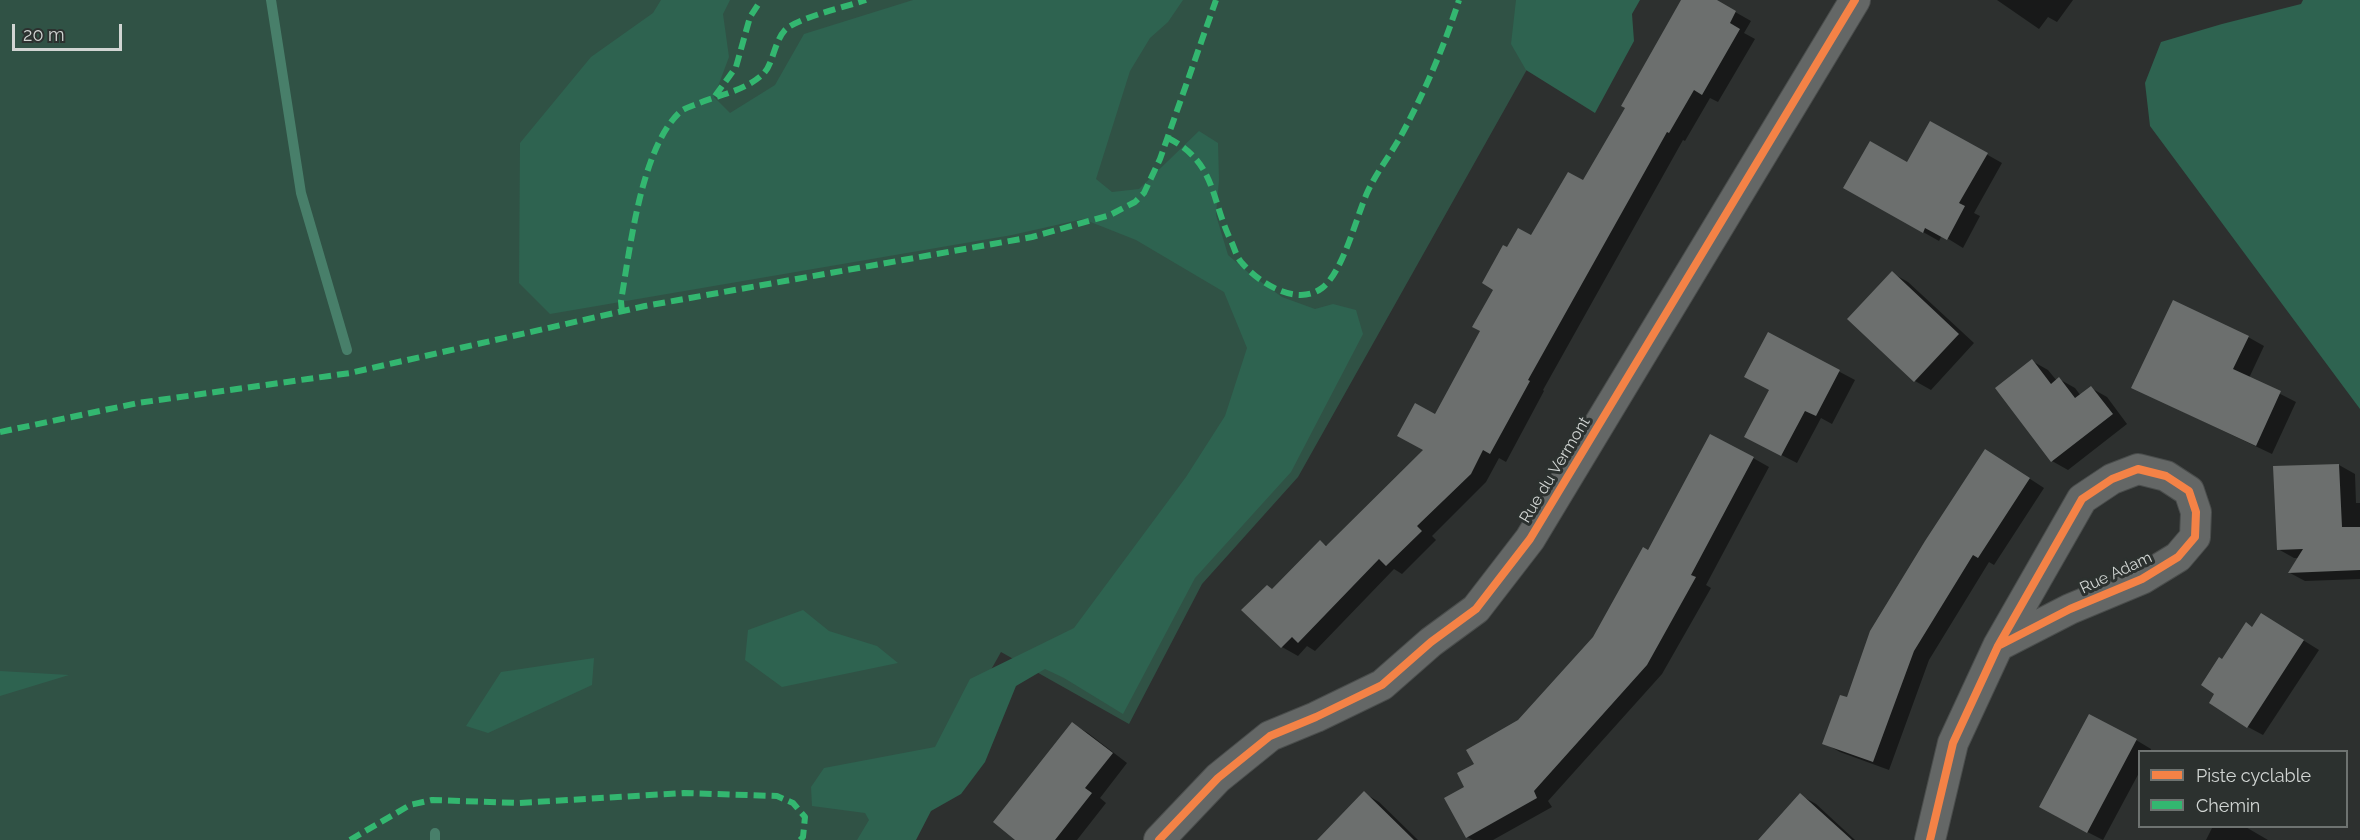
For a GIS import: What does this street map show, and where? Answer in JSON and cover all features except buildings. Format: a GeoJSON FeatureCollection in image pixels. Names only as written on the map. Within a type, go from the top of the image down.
{"type":"FeatureCollection","features":[{"type":"Feature","properties":{"kind":"street","name":"Rue du Vermont"},"geometry":{"type":"LineString","coordinates":[[1159,840],[1218,778],[1270,736],[1382,685],[1431,642],[1476,609],[1530,539],[1855,0]]}},
{"type":"Feature","properties":{"kind":"street","name":"Rue Adam"},"geometry":{"type":"LineString","coordinates":[[1930,840],[1953,743],[1998,646],[2082,500],[2112,479],[2138,469],[2166,476],[2189,491],[2196,512],[2194,537],[2178,557],[2142,579],[2070,609],[1998,646]]}},
{"type":"Feature","properties":{"kind":"green space"},"geometry":{"type":"Polygon","coordinates":[[[0,0],[1566,0],[1298,477],[1202,584],[1129,724],[1001,652],[895,840],[0,840],[0,0]]]}},
{"type":"Feature","properties":{"kind":"green space"},"geometry":{"type":"Polygon","coordinates":[[[661,0],[730,0],[723,14],[729,57],[714,97],[730,113],[775,85],[804,34],[913,0],[1183,0],[1168,22],[1150,38],[1130,71],[1096,179],[1112,192],[1139,189],[1199,131],[1218,143],[1219,180],[1216,215],[1228,255],[1282,297],[1315,309],[1333,304],[1356,310],[1363,334],[1291,472],[1195,578],[1123,714],[1045,669],[1016,686],[985,762],[961,794],[931,811],[916,840],[857,840],[869,820],[865,813],[812,806],[811,787],[824,768],[935,747],[970,679],[1074,628],[1186,477],[1225,416],[1247,348],[1224,292],[1136,240],[1083,219],[1012,235],[550,314],[519,283],[520,143],[591,57],[653,13],[661,0]]]}},
{"type":"Feature","properties":{"kind":"green space"},"geometry":{"type":"Polygon","coordinates":[[[1516,0],[1640,0],[1632,14],[1634,41],[1595,113],[1526,70],[1511,44],[1516,0]]]}},
{"type":"Feature","properties":{"kind":"green space"},"geometry":{"type":"Polygon","coordinates":[[[2303,0],[2360,0],[2360,409],[2150,126],[2145,83],[2161,42],[2301,4],[2303,0]]]}},
{"type":"Feature","properties":{"kind":"green space"},"geometry":{"type":"Polygon","coordinates":[[[803,610],[829,631],[877,646],[898,663],[782,687],[745,660],[748,630],[803,610]]]}},
{"type":"Feature","properties":{"kind":"green space"},"geometry":{"type":"Polygon","coordinates":[[[594,658],[592,685],[488,733],[466,726],[501,672],[594,658]]]}},
{"type":"Feature","properties":{"kind":"green space"},"geometry":{"type":"Polygon","coordinates":[[[0,671],[69,675],[0,696],[0,671]]]}},
{"type":"Feature","properties":{"kind":"waterway"},"geometry":{"type":"LineString","coordinates":[[271,0],[301,193],[347,350]]}},
{"type":"Feature","properties":{"kind":"waterway"},"geometry":{"type":"LineString","coordinates":[[435,833],[435,840]]}},
{"type":"Feature","properties":{"kind":"marked path"},"geometry":{"type":"LineString","coordinates":[[715,96],[736,67],[750,17],[761,0]]}},
{"type":"Feature","properties":{"kind":"marked path"},"geometry":{"type":"LineString","coordinates":[[622,312],[621,301],[639,200],[656,149],[667,128],[684,109],[740,89],[756,80],[769,65],[781,35],[791,26],[811,17],[866,0]]}},
{"type":"Feature","properties":{"kind":"marked path"},"geometry":{"type":"LineString","coordinates":[[0,432],[138,403],[350,373],[645,306],[1032,237],[1110,215],[1135,202],[1144,193],[1160,159],[1216,0]]}},
{"type":"Feature","properties":{"kind":"marked path"},"geometry":{"type":"LineString","coordinates":[[1168,138],[1184,148],[1196,159],[1204,171],[1237,256],[1249,271],[1268,285],[1290,294],[1312,293],[1322,288],[1330,280],[1343,258],[1367,193],[1402,134],[1426,85],[1459,0]]}},
{"type":"Feature","properties":{"kind":"marked path"},"geometry":{"type":"LineString","coordinates":[[350,840],[410,805],[432,800],[519,803],[684,793],[777,796],[793,803],[805,817],[803,837],[800,840]]}},
{"type":"Feature","properties":{"kind":"cycle path"},"geometry":{"type":"LineString","coordinates":[[1159,840],[1218,778],[1270,736],[1382,685],[1431,642],[1476,609],[1530,539],[1855,0]]}},
{"type":"Feature","properties":{"kind":"cycle path"},"geometry":{"type":"LineString","coordinates":[[1930,840],[1953,743],[1998,646],[2082,499],[2112,479],[2138,469],[2166,476],[2189,491],[2196,512],[2195,537],[2178,557],[2142,579],[2070,609],[1998,646]]}}]}
